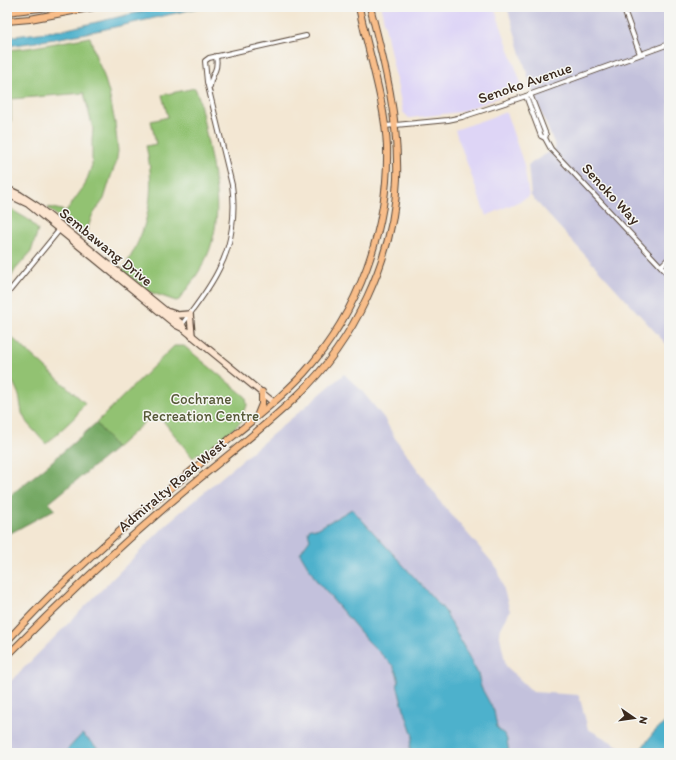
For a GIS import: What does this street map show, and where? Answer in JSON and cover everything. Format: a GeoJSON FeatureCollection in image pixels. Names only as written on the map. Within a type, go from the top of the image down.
{"type":"FeatureCollection","features":[{"type":"Feature","properties":{"kind":"main road"},"geometry":{"type":"LineString","coordinates":[[7,12],[48,7]]}},
{"type":"Feature","properties":{"kind":"main road"},"geometry":{"type":"LineString","coordinates":[[7,21],[30,19],[66,10],[94,7]]}},
{"type":"Feature","properties":{"kind":"main road","name":"Admiralty Road West"},"geometry":{"type":"LineString","coordinates":[[7,641],[76,570],[164,493],[257,417],[273,402],[320,354],[342,322],[361,285],[375,243],[382,209],[386,174],[387,149],[385,126],[359,7]]}},
{"type":"Feature","properties":{"kind":"main road","name":"Admiralty Road West"},"geometry":{"type":"LineString","coordinates":[[7,656],[36,626],[114,552],[289,403],[310,383],[330,360],[350,330],[368,296],[378,270],[390,229],[396,196],[397,162],[395,125],[383,59],[370,7]]}},
{"type":"Feature","properties":{"kind":"main road","name":"Sembawang Drive"},"geometry":{"type":"LineString","coordinates":[[7,189],[28,200],[61,229],[273,402]]}},
{"type":"Feature","properties":{"kind":"main road","name":"Sembawang Drive"},"geometry":{"type":"LineString","coordinates":[[7,194],[28,204],[61,229],[167,312],[182,327]]}},
{"type":"Feature","properties":{"kind":"main road"},"geometry":{"type":"LineString","coordinates":[[167,312],[178,315],[190,314],[192,336]]}},
{"type":"Feature","properties":{"kind":"main road"},"geometry":{"type":"LineString","coordinates":[[257,417],[262,404],[262,392]]}},
{"type":"Feature","properties":{"kind":"main road"},"geometry":{"type":"LineString","coordinates":[[273,402],[279,406],[289,403]]}},
{"type":"Feature","properties":{"kind":"street"},"geometry":{"type":"LineString","coordinates":[[623,7],[640,54]]}},
{"type":"Feature","properties":{"kind":"street"},"geometry":{"type":"LineString","coordinates":[[182,327],[220,269],[227,246],[232,221],[232,185],[204,68],[204,61],[207,58],[306,36]]}},
{"type":"Feature","properties":{"kind":"street","name":"Senoko Avenue"},"geometry":{"type":"LineString","coordinates":[[385,126],[455,119],[528,95],[669,44]]}},
{"type":"Feature","properties":{"kind":"street"},"geometry":{"type":"LineString","coordinates":[[210,88],[210,81],[217,67],[216,56]]}},
{"type":"Feature","properties":{"kind":"street","name":"Senoko Way"},"geometry":{"type":"LineString","coordinates":[[528,95],[546,135],[545,138],[551,148],[669,275]]}},
{"type":"Feature","properties":{"kind":"street"},"geometry":{"type":"LineString","coordinates":[[7,294],[61,229]]}},
{"type":"Feature","properties":{"kind":"street"},"geometry":{"type":"LineString","coordinates":[[661,266],[669,258]]}},
{"type":"Feature","properties":{"kind":"shaded area"},"geometry":{"type":"Polygon","coordinates":[[[381,7],[494,7],[521,83],[518,90],[460,112],[409,118],[403,112],[381,7]]]}},
{"type":"Feature","properties":{"kind":"shaded area"},"geometry":{"type":"Polygon","coordinates":[[[507,7],[669,7],[669,347],[531,196],[528,165],[556,148],[532,90],[507,7]]]}},
{"type":"Feature","properties":{"kind":"shaded area"},"geometry":{"type":"Polygon","coordinates":[[[506,112],[524,165],[529,197],[486,216],[455,130],[506,112]]]}},
{"type":"Feature","properties":{"kind":"shaded area"},"geometry":{"type":"Polygon","coordinates":[[[344,374],[361,390],[384,418],[395,438],[443,505],[498,569],[510,611],[499,632],[506,666],[533,692],[579,695],[588,729],[631,753],[509,753],[507,740],[505,735],[497,728],[494,711],[481,687],[478,674],[352,509],[317,529],[300,553],[316,580],[368,641],[393,666],[397,674],[399,683],[397,684],[413,736],[410,746],[410,753],[7,753],[7,685],[171,520],[344,374]]]}},
{"type":"Feature","properties":{"kind":"green space"},"geometry":{"type":"Polygon","coordinates":[[[90,37],[109,93],[115,123],[118,151],[116,164],[104,199],[92,216],[84,239],[48,208],[65,211],[67,210],[85,185],[92,165],[93,129],[84,93],[11,99],[11,121],[7,124],[7,50],[28,48],[90,37]]]}},
{"type":"Feature","properties":{"kind":"green space"},"geometry":{"type":"Polygon","coordinates":[[[195,88],[199,98],[213,168],[217,204],[215,229],[207,257],[189,286],[179,300],[176,301],[150,292],[122,271],[138,241],[148,211],[151,180],[146,146],[156,144],[151,121],[168,117],[162,95],[195,88]]]}},
{"type":"Feature","properties":{"kind":"green space"},"geometry":{"type":"Polygon","coordinates":[[[7,207],[29,220],[38,230],[31,252],[15,270],[7,285],[7,207]]]}},
{"type":"Feature","properties":{"kind":"green space"},"geometry":{"type":"Polygon","coordinates":[[[7,333],[85,403],[75,417],[46,444],[27,423],[22,413],[19,395],[7,374],[7,333]]]}},
{"type":"Feature","properties":{"kind":"green space","name":"Cochrane Recreation Centre"},"geometry":{"type":"Polygon","coordinates":[[[174,346],[184,346],[246,397],[247,406],[244,410],[242,421],[204,455],[198,453],[193,458],[156,412],[116,448],[96,423],[174,346]]]}},
{"type":"Feature","properties":{"kind":"green space"},"geometry":{"type":"Polygon","coordinates":[[[96,423],[116,448],[49,503],[55,509],[7,535],[7,498],[96,423]]]}},
{"type":"Feature","properties":{"kind":"water"},"geometry":{"type":"Polygon","coordinates":[[[161,7],[202,7],[81,34],[7,46],[7,37],[63,30],[161,7]]]}},
{"type":"Feature","properties":{"kind":"water"},"geometry":{"type":"Polygon","coordinates":[[[352,509],[445,611],[478,674],[481,687],[494,711],[497,728],[505,735],[507,740],[509,753],[410,753],[410,746],[413,736],[401,700],[397,684],[399,683],[397,674],[393,666],[368,641],[316,580],[300,553],[310,539],[308,532],[310,528],[317,529],[352,509]]]}},
{"type":"Feature","properties":{"kind":"water"},"geometry":{"type":"Polygon","coordinates":[[[669,719],[669,753],[638,753],[654,732],[669,719]]]}},
{"type":"Feature","properties":{"kind":"water"},"geometry":{"type":"Polygon","coordinates":[[[82,734],[103,753],[70,753],[67,750],[82,734]]]}}]}
